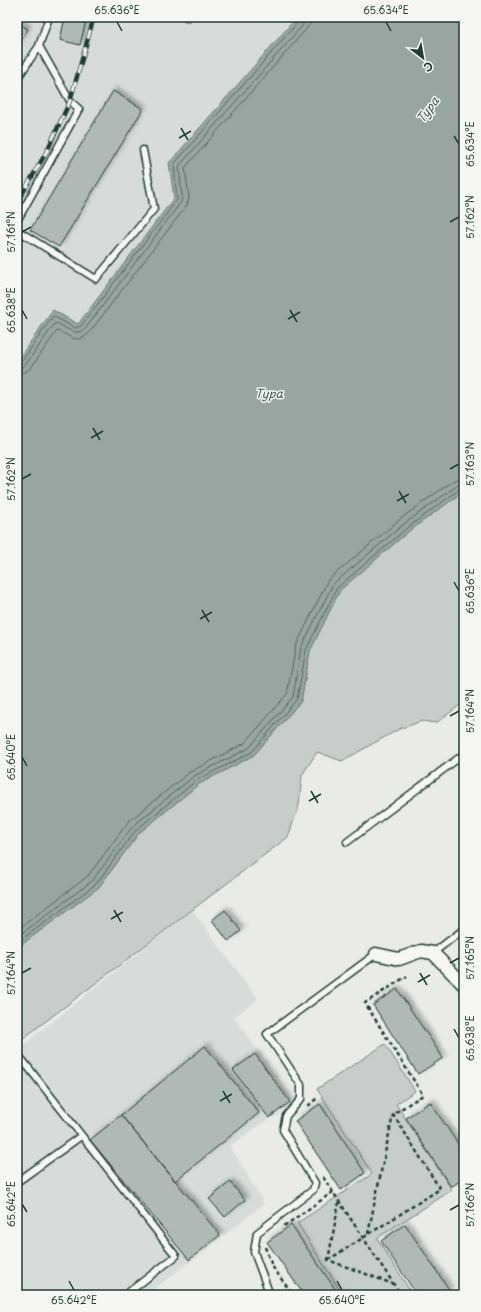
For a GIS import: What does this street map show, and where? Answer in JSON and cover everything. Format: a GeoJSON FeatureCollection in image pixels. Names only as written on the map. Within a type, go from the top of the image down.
{"type":"FeatureCollection","features":[{"type":"Feature","properties":{"kind":"street"},"geometry":{"type":"LineString","coordinates":[[376,954],[399,959],[421,951],[433,953],[464,985]]}},
{"type":"Feature","properties":{"kind":"lane"},"geometry":{"type":"LineString","coordinates":[[17,79],[39,46],[49,17]]}},
{"type":"Feature","properties":{"kind":"lane"},"geometry":{"type":"LineString","coordinates":[[17,221],[79,109],[70,101],[39,46]]}},
{"type":"Feature","properties":{"kind":"lane"},"geometry":{"type":"LineString","coordinates":[[17,230],[96,279],[154,209],[144,150]]}},
{"type":"Feature","properties":{"kind":"lane"},"geometry":{"type":"LineString","coordinates":[[346,842],[464,754]]}},
{"type":"Feature","properties":{"kind":"lane"},"geometry":{"type":"LineString","coordinates":[[433,953],[464,929]]}},
{"type":"Feature","properties":{"kind":"lane"},"geometry":{"type":"LineString","coordinates":[[270,1295],[254,1252],[257,1233],[313,1190],[315,1183],[283,1130],[286,1116],[301,1098],[301,1085],[267,1034],[376,954]]}},
{"type":"Feature","properties":{"kind":"lane"},"geometry":{"type":"LineString","coordinates":[[17,1053],[176,1256],[125,1295]]}},
{"type":"Feature","properties":{"kind":"lane"},"geometry":{"type":"LineString","coordinates":[[17,1182],[81,1136]]}},
{"type":"Feature","properties":{"kind":"path"},"geometry":{"type":"LineString","coordinates":[[368,1234],[393,1114],[423,1095],[365,1003],[407,976]]}},
{"type":"Feature","properties":{"kind":"path"},"geometry":{"type":"LineString","coordinates":[[306,1108],[317,1098]]}},
{"type":"Feature","properties":{"kind":"path"},"geometry":{"type":"LineString","coordinates":[[328,1260],[440,1189],[393,1114]]}},
{"type":"Feature","properties":{"kind":"path"},"geometry":{"type":"LineString","coordinates":[[321,1173],[401,1295]]}},
{"type":"Feature","properties":{"kind":"path"},"geometry":{"type":"LineString","coordinates":[[281,1227],[333,1192]]}},
{"type":"Feature","properties":{"kind":"path"},"geometry":{"type":"LineString","coordinates":[[328,1260],[339,1202]]}},
{"type":"Feature","properties":{"kind":"path"},"geometry":{"type":"LineString","coordinates":[[262,1240],[272,1266],[293,1295]]}},
{"type":"Feature","properties":{"kind":"path"},"geometry":{"type":"LineString","coordinates":[[328,1260],[394,1284]]}},
{"type":"Feature","properties":{"kind":"shaded area"},"geometry":{"type":"Polygon","coordinates":[[[17,17],[297,17],[169,163],[174,198],[77,324],[52,310],[17,361],[17,17]]]}},
{"type":"Feature","properties":{"kind":"shaded area"},"geometry":{"type":"Polygon","coordinates":[[[464,491],[464,702],[436,723],[422,721],[399,729],[342,761],[317,752],[302,775],[299,805],[288,837],[17,1043],[17,948],[99,887],[139,833],[199,784],[254,755],[301,701],[310,651],[340,590],[409,531],[464,491]]]}},
{"type":"Feature","properties":{"kind":"shaded area"},"geometry":{"type":"Polygon","coordinates":[[[192,910],[258,999],[234,1017],[294,1101],[230,1146],[264,1204],[147,1295],[17,1295],[17,1050],[192,910]]]}},
{"type":"Feature","properties":{"kind":"shaded area"},"geometry":{"type":"Polygon","coordinates":[[[385,1044],[415,1091],[396,1104],[452,1190],[377,1238],[409,1289],[395,1295],[343,1295],[297,1223],[372,1174],[317,1089],[385,1044]]]}},
{"type":"Feature","properties":{"kind":"water","name":"Тура"},"geometry":{"type":"Polygon","coordinates":[[[297,17],[464,17],[464,491],[409,531],[340,590],[310,651],[301,701],[254,755],[199,784],[139,833],[99,887],[17,948],[17,361],[53,310],[78,324],[174,198],[169,163],[297,17]]]}},
{"type":"Feature","properties":{"kind":"building"},"geometry":{"type":"Polygon","coordinates":[[[17,17],[21,17],[17,23],[17,17]]]}},
{"type":"Feature","properties":{"kind":"building"},"geometry":{"type":"Polygon","coordinates":[[[65,17],[87,17],[80,45],[60,40],[65,17]]]}},
{"type":"Feature","properties":{"kind":"building"},"geometry":{"type":"Polygon","coordinates":[[[180,17],[192,17],[187,23],[180,17]]]}},
{"type":"Feature","properties":{"kind":"building"},"geometry":{"type":"Polygon","coordinates":[[[17,23],[28,29],[17,46],[17,23]]]}},
{"type":"Feature","properties":{"kind":"building"},"geometry":{"type":"Polygon","coordinates":[[[113,91],[143,109],[59,247],[30,230],[113,91]]]}},
{"type":"Feature","properties":{"kind":"building"},"geometry":{"type":"Polygon","coordinates":[[[225,910],[241,931],[228,941],[212,920],[225,910]]]}},
{"type":"Feature","properties":{"kind":"building"},"geometry":{"type":"Polygon","coordinates":[[[397,989],[443,1058],[418,1074],[373,1005],[397,989]]]}},
{"type":"Feature","properties":{"kind":"building"},"geometry":{"type":"Polygon","coordinates":[[[205,1046],[259,1113],[175,1181],[121,1115],[205,1046]]]}},
{"type":"Feature","properties":{"kind":"building"},"geometry":{"type":"Polygon","coordinates":[[[255,1054],[290,1102],[269,1118],[233,1070],[255,1054]]]}},
{"type":"Feature","properties":{"kind":"building"},"geometry":{"type":"Polygon","coordinates":[[[430,1102],[464,1153],[464,1178],[451,1187],[406,1118],[430,1102]]]}},
{"type":"Feature","properties":{"kind":"building"},"geometry":{"type":"Polygon","coordinates":[[[320,1104],[365,1173],[341,1190],[295,1121],[320,1104]]]}},
{"type":"Feature","properties":{"kind":"building"},"geometry":{"type":"Polygon","coordinates":[[[121,1115],[220,1235],[189,1260],[90,1140],[121,1115]]]}},
{"type":"Feature","properties":{"kind":"building"},"geometry":{"type":"Polygon","coordinates":[[[230,1182],[245,1200],[225,1217],[209,1199],[230,1182]]]}},
{"type":"Feature","properties":{"kind":"building"},"geometry":{"type":"Polygon","coordinates":[[[405,1224],[450,1291],[444,1295],[417,1295],[381,1241],[405,1224]]]}},
{"type":"Feature","properties":{"kind":"building"},"geometry":{"type":"Polygon","coordinates":[[[291,1225],[338,1293],[335,1295],[304,1295],[267,1242],[291,1225]]]}},
{"type":"Feature","properties":{"kind":"railway"},"geometry":{"type":"LineString","coordinates":[[17,203],[47,151],[70,101],[94,17]]}}]}
